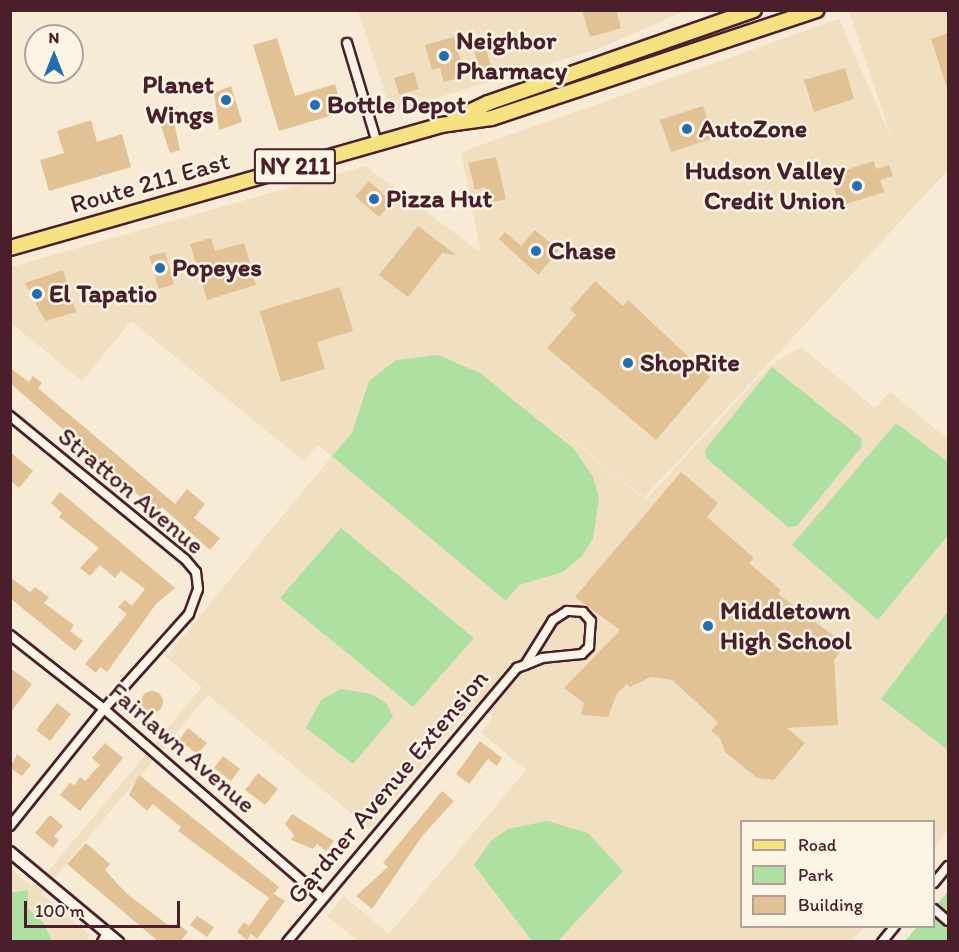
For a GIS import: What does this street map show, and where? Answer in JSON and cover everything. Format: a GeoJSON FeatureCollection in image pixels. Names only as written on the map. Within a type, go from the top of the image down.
{"type":"FeatureCollection","features":[{"type":"Feature","properties":{"kind":"main road","name":"Route 211 East"},"geometry":{"type":"LineString","coordinates":[[441,125],[488,102],[754,10]]}},
{"type":"Feature","properties":{"kind":"main road","name":"Route 211 East"},"geometry":{"type":"LineString","coordinates":[[10,248],[441,125],[492,118],[552,100],[816,10]]}},
{"type":"Feature","properties":{"kind":"street"},"geometry":{"type":"LineString","coordinates":[[346,43],[377,143]]}},
{"type":"Feature","properties":{"kind":"street","name":"Stratton Avenue"},"geometry":{"type":"LineString","coordinates":[[10,416],[185,559],[197,580],[192,609],[104,708]]}},
{"type":"Feature","properties":{"kind":"street","name":"Gardner Avenue Extension"},"geometry":{"type":"LineString","coordinates":[[287,942],[479,709],[525,665],[553,620],[567,611],[583,612],[591,621],[589,647],[582,654],[525,665]]}},
{"type":"Feature","properties":{"kind":"street","name":"Fairlawn Avenue"},"geometry":{"type":"LineString","coordinates":[[10,635],[104,708],[322,898]]}},
{"type":"Feature","properties":{"kind":"street"},"geometry":{"type":"LineString","coordinates":[[10,826],[104,708]]}},
{"type":"Feature","properties":{"kind":"street"},"geometry":{"type":"LineString","coordinates":[[10,852],[105,937],[118,942]]}},
{"type":"Feature","properties":{"kind":"street"},"geometry":{"type":"LineString","coordinates":[[935,881],[948,866]]}},
{"type":"Feature","properties":{"kind":"street"},"geometry":{"type":"LineString","coordinates":[[935,911],[948,921]]}},
{"type":"Feature","properties":{"kind":"street"},"geometry":{"type":"LineString","coordinates":[[882,942],[894,928]]}},
{"type":"Feature","properties":{"kind":"shaded area"},"geometry":{"type":"Polygon","coordinates":[[[358,11],[685,11],[600,48],[391,112],[358,11]]]}},
{"type":"Feature","properties":{"kind":"shaded area"},"geometry":{"type":"Polygon","coordinates":[[[849,11],[948,11],[948,170],[644,498],[448,338],[645,500],[770,365],[801,347],[875,408],[890,392],[948,439],[948,830],[935,846],[935,820],[740,820],[740,928],[863,928],[851,941],[358,941],[327,916],[344,896],[389,934],[526,770],[481,733],[493,717],[475,702],[369,828],[208,695],[41,894],[90,935],[86,941],[11,941],[10,869],[34,888],[202,687],[166,657],[332,456],[317,445],[304,461],[131,321],[82,381],[11,323],[11,267],[365,166],[481,253],[461,152],[839,19],[892,140],[849,11]]]}},
{"type":"Feature","properties":{"kind":"green space"},"geometry":{"type":"Polygon","coordinates":[[[438,355],[480,373],[574,449],[593,477],[599,498],[593,538],[582,556],[563,572],[519,585],[506,601],[332,456],[352,433],[369,381],[396,360],[438,355]]]}},
{"type":"Feature","properties":{"kind":"green space"},"geometry":{"type":"Polygon","coordinates":[[[772,367],[861,438],[862,446],[797,526],[788,527],[706,458],[705,450],[772,367]]]}},
{"type":"Feature","properties":{"kind":"green space"},"geometry":{"type":"Polygon","coordinates":[[[896,423],[948,462],[948,535],[878,620],[792,545],[896,423]]]}},
{"type":"Feature","properties":{"kind":"green space"},"geometry":{"type":"Polygon","coordinates":[[[341,528],[474,638],[413,707],[280,598],[341,528]]]}},
{"type":"Feature","properties":{"kind":"green space"},"geometry":{"type":"Polygon","coordinates":[[[948,611],[948,750],[881,699],[948,611]]]}},
{"type":"Feature","properties":{"kind":"green space"},"geometry":{"type":"Polygon","coordinates":[[[341,689],[371,694],[386,703],[393,717],[353,764],[306,728],[321,700],[341,689]]]}},
{"type":"Feature","properties":{"kind":"green space"},"geometry":{"type":"Polygon","coordinates":[[[547,821],[588,833],[623,871],[558,941],[532,941],[474,865],[491,841],[508,829],[547,821]]]}},
{"type":"Feature","properties":{"kind":"green space"},"geometry":{"type":"Polygon","coordinates":[[[28,890],[28,909],[43,922],[52,941],[11,941],[11,893],[28,890]]]}},
{"type":"Feature","properties":{"kind":"green space"},"geometry":{"type":"Polygon","coordinates":[[[948,891],[948,941],[904,942],[916,928],[935,928],[935,907],[948,891]]]}},
{"type":"Feature","properties":{"kind":"building"},"geometry":{"type":"Polygon","coordinates":[[[582,10],[616,10],[621,28],[590,37],[582,10]]]}},
{"type":"Feature","properties":{"kind":"building"},"geometry":{"type":"Polygon","coordinates":[[[948,33],[948,88],[947,88],[931,39],[948,33]]]}},
{"type":"Feature","properties":{"kind":"building"},"geometry":{"type":"Polygon","coordinates":[[[482,35],[491,66],[480,71],[471,38],[482,35]]]}},
{"type":"Feature","properties":{"kind":"building","name":"Neighbor Pharmacy"},"geometry":{"type":"Polygon","coordinates":[[[454,37],[465,76],[444,82],[440,68],[432,70],[425,45],[454,37]]]}},
{"type":"Feature","properties":{"kind":"building"},"geometry":{"type":"Polygon","coordinates":[[[277,38],[295,96],[335,84],[343,112],[279,131],[253,45],[277,38]]]}},
{"type":"Feature","properties":{"kind":"building"},"geometry":{"type":"Polygon","coordinates":[[[845,68],[854,99],[814,112],[804,80],[845,68]]]}},
{"type":"Feature","properties":{"kind":"building"},"geometry":{"type":"Polygon","coordinates":[[[414,72],[419,89],[399,95],[394,78],[414,72]]]}},
{"type":"Feature","properties":{"kind":"building","name":"Planet Wings"},"geometry":{"type":"Polygon","coordinates":[[[231,86],[242,122],[219,130],[214,93],[231,86]]]}},
{"type":"Feature","properties":{"kind":"building","name":"AutoZone"},"geometry":{"type":"Polygon","coordinates":[[[703,106],[714,138],[671,152],[660,120],[703,106]]]}},
{"type":"Feature","properties":{"kind":"building"},"geometry":{"type":"Polygon","coordinates":[[[172,113],[180,150],[170,153],[158,117],[172,113]]]}},
{"type":"Feature","properties":{"kind":"building"},"geometry":{"type":"Polygon","coordinates":[[[91,120],[97,142],[122,134],[131,167],[49,191],[40,160],[64,153],[57,131],[91,120]]]}},
{"type":"Feature","properties":{"kind":"building"},"geometry":{"type":"Polygon","coordinates":[[[496,157],[506,199],[489,203],[485,187],[475,190],[468,163],[496,157]]]}},
{"type":"Feature","properties":{"kind":"building","name":"Hudson Valley Credit Union"},"geometry":{"type":"Polygon","coordinates":[[[874,161],[876,169],[889,165],[893,176],[880,180],[884,192],[840,206],[830,175],[874,161]]]}},
{"type":"Feature","properties":{"kind":"building","name":"Pizza Hut"},"geometry":{"type":"Polygon","coordinates":[[[369,181],[392,202],[379,217],[355,196],[369,181]]]}},
{"type":"Feature","properties":{"kind":"building"},"geometry":{"type":"Polygon","coordinates":[[[418,226],[456,255],[442,253],[408,297],[379,275],[418,226]]]}},
{"type":"Feature","properties":{"kind":"building","name":"Chase"},"geometry":{"type":"Polygon","coordinates":[[[535,230],[559,250],[538,275],[499,239],[505,232],[521,246],[535,230]]]}},
{"type":"Feature","properties":{"kind":"building"},"geometry":{"type":"Polygon","coordinates":[[[211,238],[215,251],[244,243],[256,285],[207,300],[190,244],[211,238]]]}},
{"type":"Feature","properties":{"kind":"building","name":"Popeyes"},"geometry":{"type":"Polygon","coordinates":[[[165,252],[174,284],[159,289],[149,256],[165,252]]]}},
{"type":"Feature","properties":{"kind":"building"},"geometry":{"type":"Polygon","coordinates":[[[63,270],[76,312],[45,321],[25,283],[63,270]]]}},
{"type":"Feature","properties":{"kind":"building","name":"ShopRite"},"geometry":{"type":"Polygon","coordinates":[[[595,281],[623,306],[628,300],[710,377],[656,440],[547,348],[576,315],[570,309],[595,281]]]}},
{"type":"Feature","properties":{"kind":"building"},"geometry":{"type":"Polygon","coordinates":[[[340,287],[353,331],[317,342],[325,369],[281,382],[260,311],[340,287]]]}},
{"type":"Feature","properties":{"kind":"building"},"geometry":{"type":"Polygon","coordinates":[[[10,368],[29,382],[33,376],[42,383],[38,388],[175,504],[187,489],[205,504],[194,518],[220,538],[210,550],[162,507],[158,512],[10,383],[10,368]]]}},
{"type":"Feature","properties":{"kind":"building"},"geometry":{"type":"Polygon","coordinates":[[[10,452],[33,471],[19,488],[10,480],[10,452]]]}},
{"type":"Feature","properties":{"kind":"building","name":"Middletown High School"},"geometry":{"type":"Polygon","coordinates":[[[681,472],[718,503],[707,517],[754,558],[749,563],[781,590],[778,594],[846,645],[834,659],[838,725],[787,728],[805,743],[774,780],[757,778],[725,752],[720,738],[711,731],[718,722],[672,680],[651,677],[630,687],[627,684],[617,693],[608,717],[581,715],[584,703],[564,688],[620,630],[575,597],[681,472]]]}},
{"type":"Feature","properties":{"kind":"building"},"geometry":{"type":"Polygon","coordinates":[[[60,492],[175,588],[156,604],[107,672],[100,667],[96,673],[85,664],[127,614],[118,607],[125,600],[132,606],[145,589],[121,571],[115,578],[100,565],[90,576],[80,568],[99,548],[59,517],[62,513],[51,503],[60,492]]]}},
{"type":"Feature","properties":{"kind":"building"},"geometry":{"type":"Polygon","coordinates":[[[10,577],[30,592],[35,587],[49,597],[44,603],[74,625],[70,631],[83,641],[75,651],[10,598],[10,577]]]}},
{"type":"Feature","properties":{"kind":"building"},"geometry":{"type":"Polygon","coordinates":[[[10,668],[32,684],[10,713],[10,668]]]}},
{"type":"Feature","properties":{"kind":"building"},"geometry":{"type":"Polygon","coordinates":[[[152,691],[160,694],[163,702],[160,710],[152,713],[144,710],[141,702],[144,694],[152,691]]]}},
{"type":"Feature","properties":{"kind":"building"},"geometry":{"type":"Polygon","coordinates":[[[57,703],[71,714],[50,741],[36,730],[57,703]]]}},
{"type":"Feature","properties":{"kind":"building"},"geometry":{"type":"Polygon","coordinates":[[[188,728],[207,743],[197,754],[179,740],[188,728]]]}},
{"type":"Feature","properties":{"kind":"building"},"geometry":{"type":"Polygon","coordinates":[[[480,741],[502,758],[497,766],[488,759],[469,784],[456,774],[480,741]]]}},
{"type":"Feature","properties":{"kind":"building"},"geometry":{"type":"Polygon","coordinates":[[[105,743],[123,758],[80,811],[60,795],[70,783],[75,785],[80,777],[85,781],[100,765],[92,758],[105,743]]]}},
{"type":"Feature","properties":{"kind":"building"},"geometry":{"type":"Polygon","coordinates":[[[17,754],[31,765],[22,776],[10,768],[17,754]]]}},
{"type":"Feature","properties":{"kind":"building"},"geometry":{"type":"Polygon","coordinates":[[[223,756],[240,769],[231,781],[214,768],[223,756]]]}},
{"type":"Feature","properties":{"kind":"building"},"geometry":{"type":"Polygon","coordinates":[[[258,773],[278,789],[265,805],[245,790],[258,773]]]}},
{"type":"Feature","properties":{"kind":"building"},"geometry":{"type":"Polygon","coordinates":[[[139,775],[279,887],[274,894],[285,901],[257,939],[251,934],[247,940],[237,932],[244,922],[249,926],[269,898],[178,831],[181,827],[153,804],[147,811],[129,795],[139,775]]]}},
{"type":"Feature","properties":{"kind":"building"},"geometry":{"type":"Polygon","coordinates":[[[442,791],[454,801],[423,835],[372,909],[356,896],[388,867],[383,863],[442,791]]]}},
{"type":"Feature","properties":{"kind":"building"},"geometry":{"type":"Polygon","coordinates":[[[292,814],[334,841],[326,851],[317,844],[313,849],[291,840],[294,835],[285,824],[292,814]]]}},
{"type":"Feature","properties":{"kind":"building"},"geometry":{"type":"Polygon","coordinates":[[[50,815],[63,826],[54,836],[59,840],[53,848],[35,833],[50,815]]]}},
{"type":"Feature","properties":{"kind":"building"},"geometry":{"type":"Polygon","coordinates":[[[86,843],[110,864],[105,870],[127,894],[172,928],[177,923],[188,932],[180,942],[159,942],[67,864],[86,843]]]}},
{"type":"Feature","properties":{"kind":"building"},"geometry":{"type":"Polygon","coordinates":[[[197,916],[214,927],[207,937],[190,925],[197,916]]]}},
{"type":"Feature","properties":{"kind":"place","name":"Neighbor Pharmacy"},"geometry":{"type":"Point","coordinates":[444,56]}},
{"type":"Feature","properties":{"kind":"place","name":"Planet Wings"},"geometry":{"type":"Point","coordinates":[226,100]}},
{"type":"Feature","properties":{"kind":"place","name":"Bottle Depot"},"geometry":{"type":"Point","coordinates":[315,105]}},
{"type":"Feature","properties":{"kind":"place","name":"AutoZone"},"geometry":{"type":"Point","coordinates":[687,129]}},
{"type":"Feature","properties":{"kind":"place","name":"Hudson Valley Credit Union"},"geometry":{"type":"Point","coordinates":[857,186]}},
{"type":"Feature","properties":{"kind":"place","name":"Pizza Hut"},"geometry":{"type":"Point","coordinates":[374,199]}},
{"type":"Feature","properties":{"kind":"place","name":"Chase"},"geometry":{"type":"Point","coordinates":[536,251]}},
{"type":"Feature","properties":{"kind":"place","name":"Popeyes"},"geometry":{"type":"Point","coordinates":[160,268]}},
{"type":"Feature","properties":{"kind":"place","name":"El Tapatio"},"geometry":{"type":"Point","coordinates":[37,294]}},
{"type":"Feature","properties":{"kind":"place","name":"ShopRite"},"geometry":{"type":"Point","coordinates":[628,363]}},
{"type":"Feature","properties":{"kind":"place","name":"Middletown High School"},"geometry":{"type":"Point","coordinates":[708,626]}}]}
